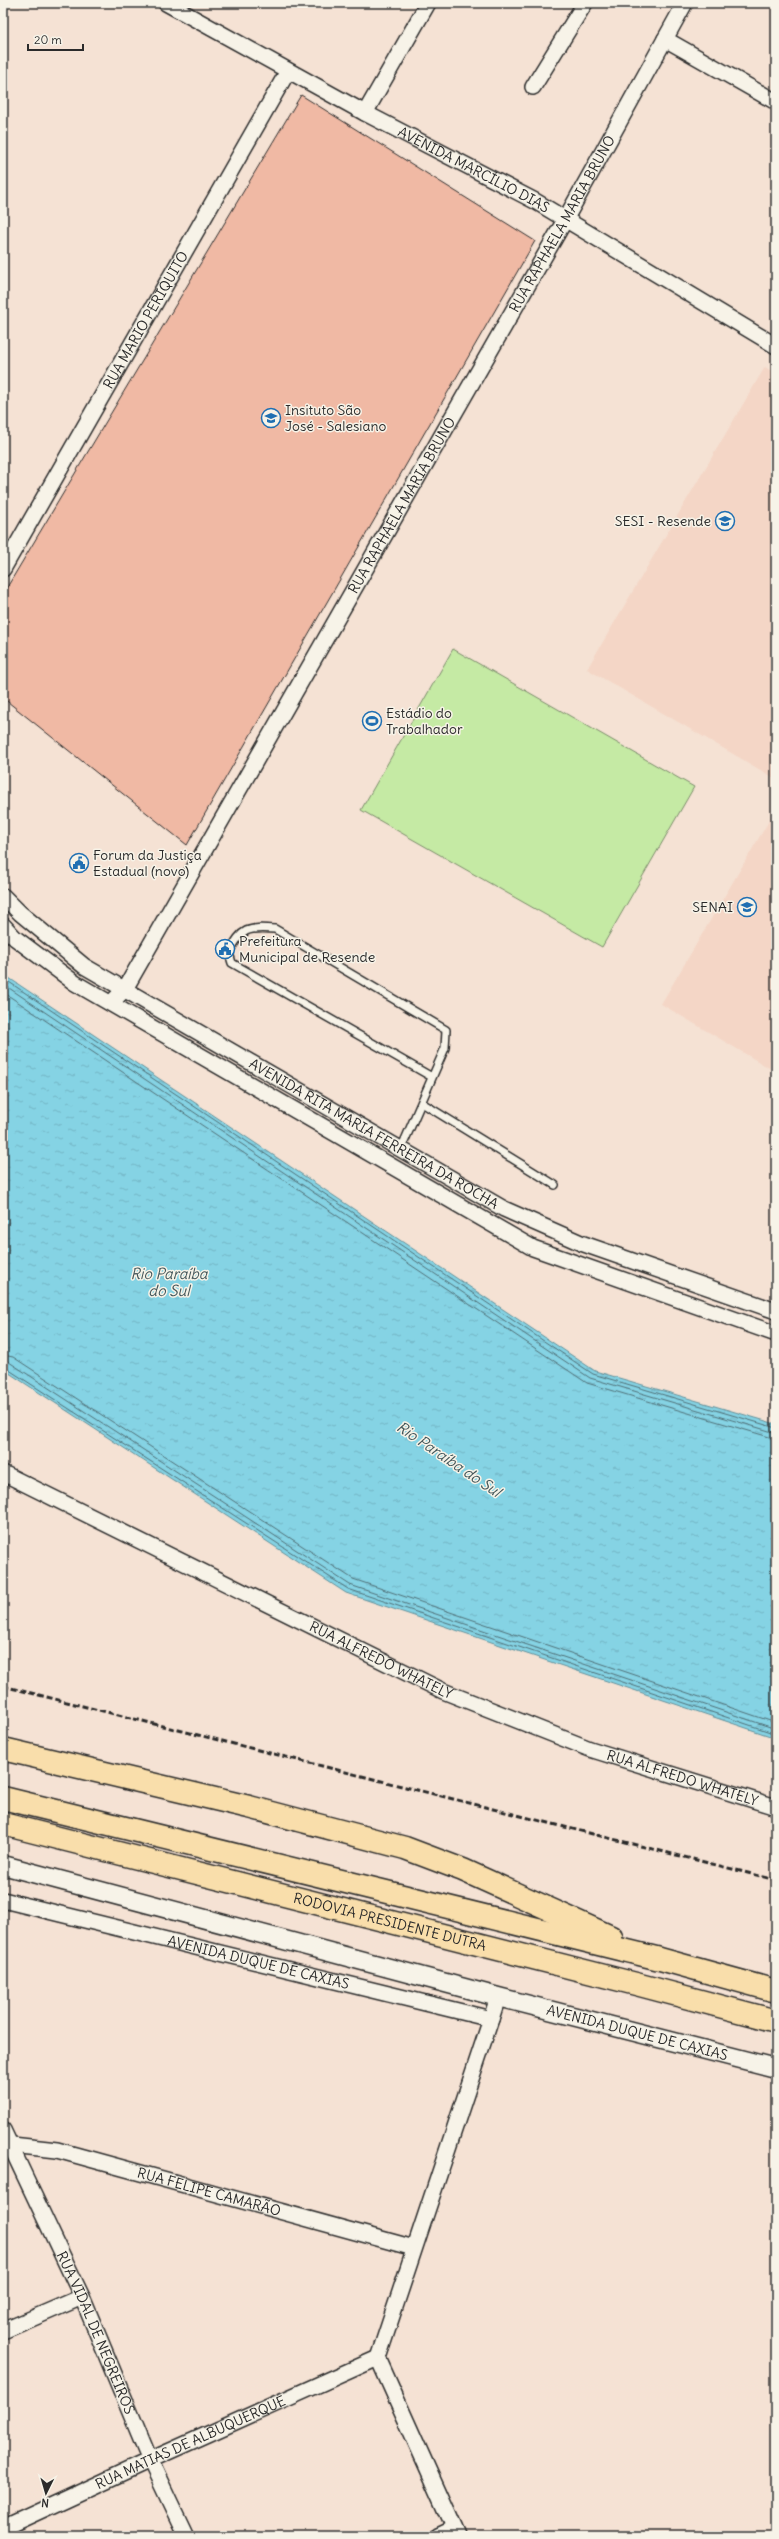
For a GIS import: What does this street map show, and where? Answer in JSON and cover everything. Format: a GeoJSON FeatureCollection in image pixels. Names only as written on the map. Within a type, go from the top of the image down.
{"type":"FeatureCollection","features":[{"type":"Feature","properties":{"kind":"highway"},"geometry":{"type":"LineString","coordinates":[[3,1749],[249,1807],[405,1848],[463,1870],[660,1959]]}},
{"type":"Feature","properties":{"kind":"highway","name":"RODOVIA PRESIDENTE DUTRA"},"geometry":{"type":"LineString","coordinates":[[3,1798],[660,1959],[776,1991]]}},
{"type":"Feature","properties":{"kind":"highway","name":"RODOVIA PRESIDENTE DUTRA"},"geometry":{"type":"LineString","coordinates":[[3,1824],[636,1984],[776,2022]]}},
{"type":"Feature","properties":{"kind":"street","name":"AVENIDA MARCÍLIO DIAS"},"geometry":{"type":"LineString","coordinates":[[166,3],[365,113],[535,201],[776,346]]}},
{"type":"Feature","properties":{"kind":"street"},"geometry":{"type":"LineString","coordinates":[[365,113],[428,3]]}},
{"type":"Feature","properties":{"kind":"street"},"geometry":{"type":"LineString","coordinates":[[533,87],[585,3]]}},
{"type":"Feature","properties":{"kind":"street","name":"RUA RAPHAELA MARIA BRUNO"},"geometry":{"type":"LineString","coordinates":[[111,1003],[125,989],[565,220],[685,3]]}},
{"type":"Feature","properties":{"kind":"street"},"geometry":{"type":"LineString","coordinates":[[665,39],[776,102]]}},
{"type":"Feature","properties":{"kind":"street","name":"RUA MARIO PERIQUITO"},"geometry":{"type":"LineString","coordinates":[[3,569],[288,71]]}},
{"type":"Feature","properties":{"kind":"street","name":"AVENIDA RITA MARIA FERREIRA DA ROCHA"},"geometry":{"type":"LineString","coordinates":[[3,896],[20,913],[84,966],[504,1209],[581,1243],[776,1311]]}},
{"type":"Feature","properties":{"kind":"street","name":"AVENIDA RITA MARIA FERREIRA DA ROCHA"},"geometry":{"type":"LineString","coordinates":[[3,925],[15,938],[75,982],[533,1248],[776,1334]]}},
{"type":"Feature","properties":{"kind":"street","name":"RUA ALFREDO WHATELY"},"geometry":{"type":"LineString","coordinates":[[3,1473],[443,1691],[590,1749],[776,1807]]}},
{"type":"Feature","properties":{"kind":"street","name":"AVENIDA DUQUE DE CAXIAS"},"geometry":{"type":"LineString","coordinates":[[3,1865],[498,1997],[776,2068]]}},
{"type":"Feature","properties":{"kind":"street","name":"AVENIDA DUQUE DE CAXIAS"},"geometry":{"type":"LineString","coordinates":[[3,1900],[491,2019]]}},
{"type":"Feature","properties":{"kind":"street"},"geometry":{"type":"LineString","coordinates":[[437,2536],[456,2532],[378,2358],[498,1997]]}},
{"type":"Feature","properties":{"kind":"street","name":"RUA VIDAL DE NEGREIROS"},"geometry":{"type":"LineString","coordinates":[[3,2130],[6,2144],[82,2297],[150,2460],[186,2536]]}},
{"type":"Feature","properties":{"kind":"street","name":"RUA FELIPE CAMARÃO"},"geometry":{"type":"LineString","coordinates":[[6,2144],[57,2150],[414,2248]]}},
{"type":"Feature","properties":{"kind":"street"},"geometry":{"type":"LineString","coordinates":[[3,2331],[82,2297]]}},
{"type":"Feature","properties":{"kind":"street","name":"RUA MATIAS DE ALBUQUERQUE"},"geometry":{"type":"LineString","coordinates":[[3,2528],[150,2460],[378,2358]]}},
{"type":"Feature","properties":{"kind":"lane"},"geometry":{"type":"LineString","coordinates":[[401,1149],[445,1048],[446,1030],[275,929],[253,928],[237,936],[229,953],[232,963],[432,1077]]}},
{"type":"Feature","properties":{"kind":"lane"},"geometry":{"type":"LineString","coordinates":[[422,1103],[555,1186]]}},
{"type":"Feature","properties":{"kind":"shaded area","name":"SESI - Resende"},"geometry":{"type":"Polygon","coordinates":[[[765,367],[776,374],[776,779],[587,669],[765,367]]]}},
{"type":"Feature","properties":{"kind":"shaded area","name":"SENAI"},"geometry":{"type":"Polygon","coordinates":[[[776,809],[776,1072],[661,1004],[776,809]]]}},
{"type":"Feature","properties":{"kind":"green space"},"geometry":{"type":"Polygon","coordinates":[[[453,649],[694,787],[602,947],[361,810],[453,649]]]}},
{"type":"Feature","properties":{"kind":"water","name":"Rio Paraíba do Sul"},"geometry":{"type":"Polygon","coordinates":[[[3,974],[595,1371],[776,1424],[776,1738],[346,1593],[3,1369],[3,974]]]}},
{"type":"Feature","properties":{"kind":"building","name":"Insituto São José - Salesiano"},"geometry":{"type":"Polygon","coordinates":[[[301,95],[535,241],[187,845],[3,698],[3,594],[301,95]]]}},
{"type":"Feature","properties":{"kind":"railway"},"geometry":{"type":"LineString","coordinates":[[3,1686],[776,1880]]}},
{"type":"Feature","properties":{"kind":"place","name":"Insituto São José - Salesiano"},"geometry":{"type":"Point","coordinates":[271,418]}},
{"type":"Feature","properties":{"kind":"place","name":"SESI - Resende"},"geometry":{"type":"Point","coordinates":[725,521]}},
{"type":"Feature","properties":{"kind":"place","name":"Estádio do Trabalhador"},"geometry":{"type":"Point","coordinates":[372,721]}},
{"type":"Feature","properties":{"kind":"place","name":"Forum da Justiça Estadual (novo)"},"geometry":{"type":"Point","coordinates":[79,863]}},
{"type":"Feature","properties":{"kind":"place","name":"SENAI"},"geometry":{"type":"Point","coordinates":[747,907]}},
{"type":"Feature","properties":{"kind":"place","name":"Prefeitura Municipal de Resende"},"geometry":{"type":"Point","coordinates":[225,949]}}]}
